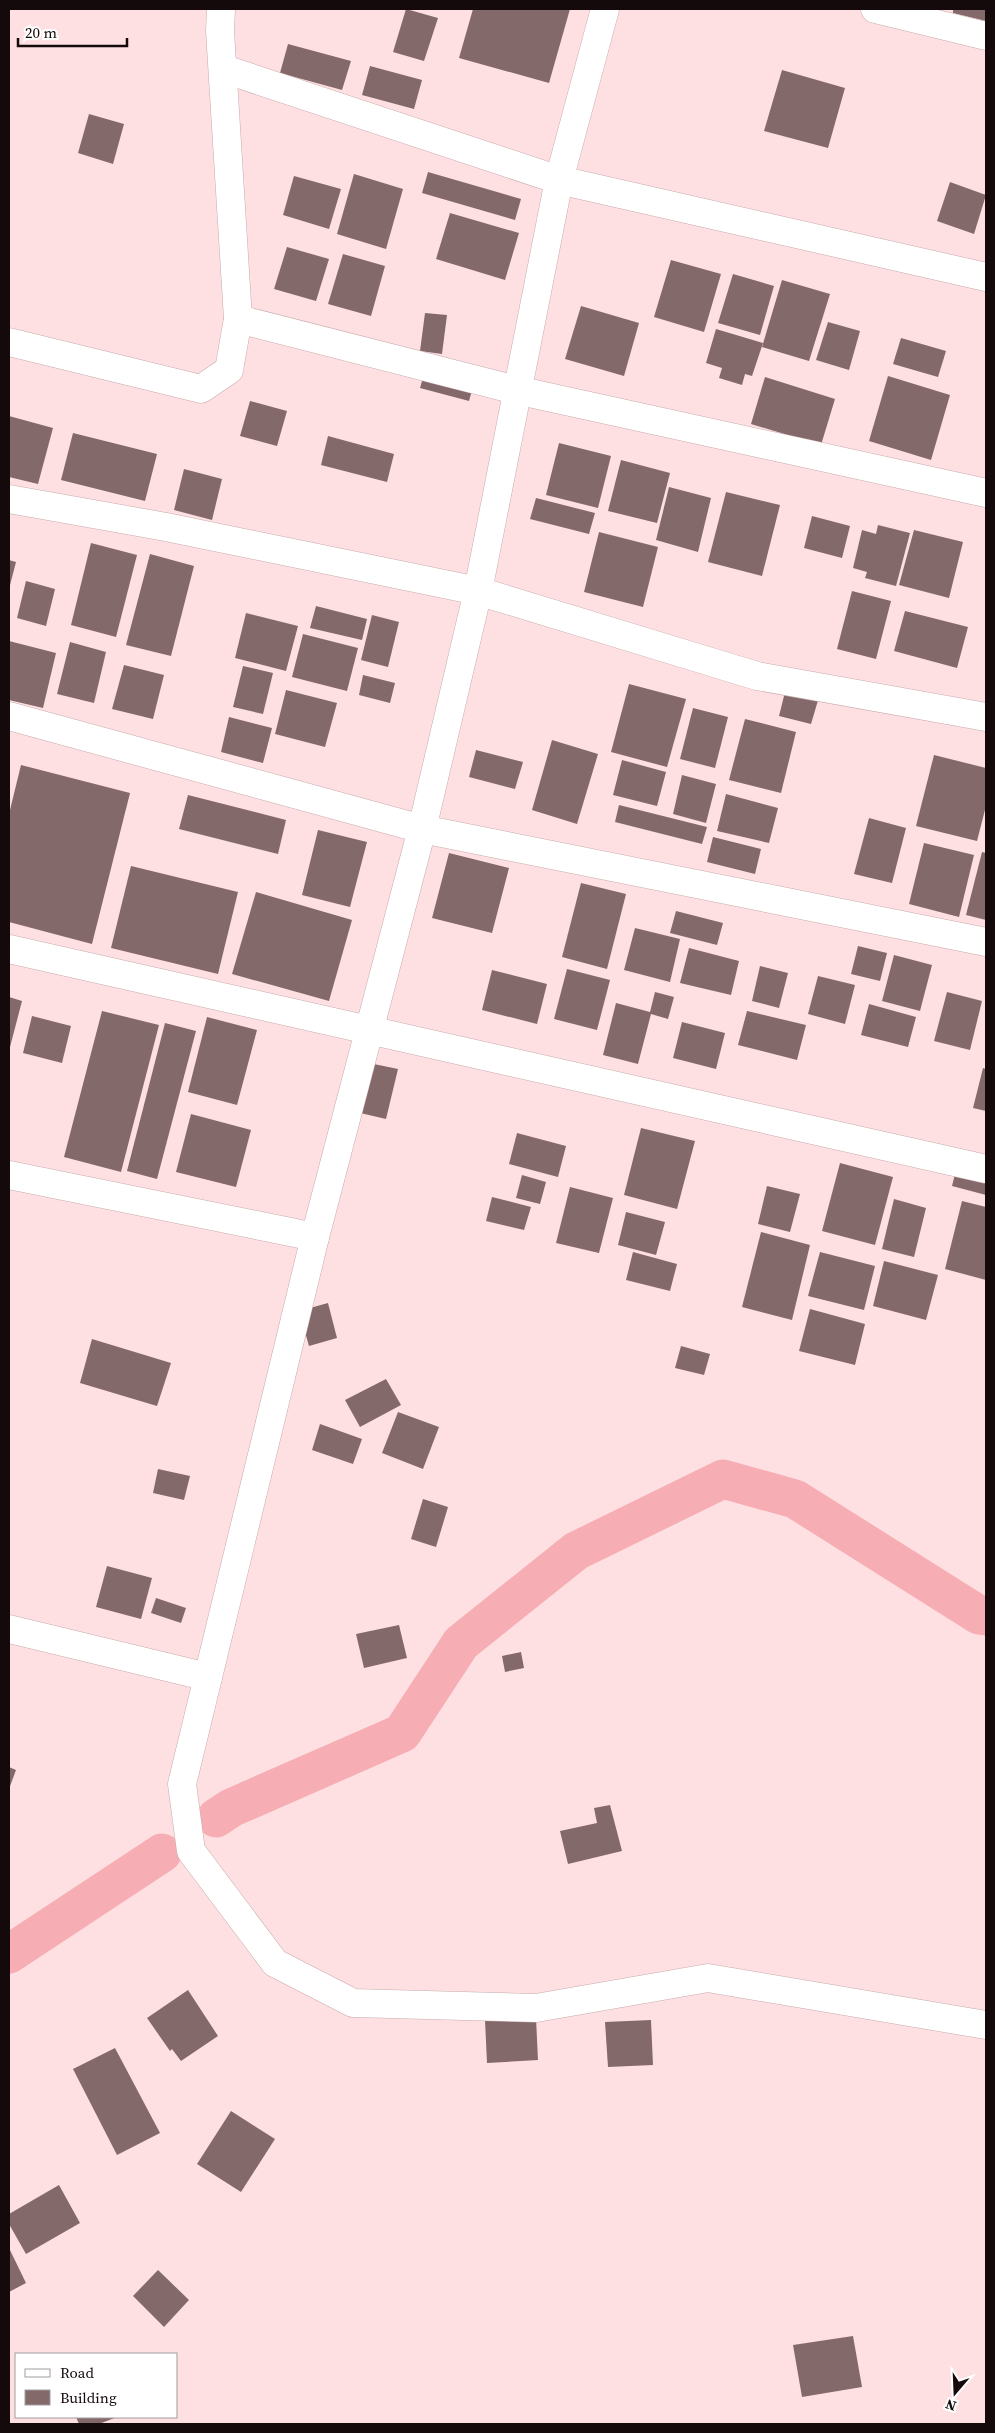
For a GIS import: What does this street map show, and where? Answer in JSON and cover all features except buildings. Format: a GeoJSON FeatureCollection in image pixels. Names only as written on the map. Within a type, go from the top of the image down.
{"type":"FeatureCollection","features":[{"type":"Feature","properties":{"kind":"street"},"geometry":{"type":"LineString","coordinates":[[9,342],[201,389],[229,370],[238,319],[224,69],[220,31],[221,9]]}},
{"type":"Feature","properties":{"kind":"street"},"geometry":{"type":"LineString","coordinates":[[605,9],[559,180],[516,390],[478,591],[422,829],[315,1237],[182,1784],[191,1851],[275,1963],[353,2002],[536,2008],[708,1978],[986,2025]]}},
{"type":"Feature","properties":{"kind":"street"},"geometry":{"type":"LineString","coordinates":[[876,9],[986,36]]}},
{"type":"Feature","properties":{"kind":"street"},"geometry":{"type":"LineString","coordinates":[[224,69],[559,180],[986,277]]}},
{"type":"Feature","properties":{"kind":"street"},"geometry":{"type":"LineString","coordinates":[[238,319],[516,390],[986,493]]}},
{"type":"Feature","properties":{"kind":"street"},"geometry":{"type":"LineString","coordinates":[[9,499],[166,527],[478,591],[757,676],[986,718]]}},
{"type":"Feature","properties":{"kind":"street"},"geometry":{"type":"LineString","coordinates":[[9,716],[422,829],[986,942]]}},
{"type":"Feature","properties":{"kind":"street"},"geometry":{"type":"LineString","coordinates":[[9,948],[986,1169]]}},
{"type":"Feature","properties":{"kind":"street"},"geometry":{"type":"LineString","coordinates":[[9,1175],[315,1237]]}},
{"type":"Feature","properties":{"kind":"street"},"geometry":{"type":"LineString","coordinates":[[9,1629],[208,1677]]}},
{"type":"Feature","properties":{"kind":"waterway"},"geometry":{"type":"LineString","coordinates":[[216,1818],[231,1808],[402,1733],[461,1643],[576,1551],[723,1479],[795,1499],[979,1615],[986,1616]]}},
{"type":"Feature","properties":{"kind":"waterway"},"geometry":{"type":"LineString","coordinates":[[9,1954],[162,1853]]}}]}
